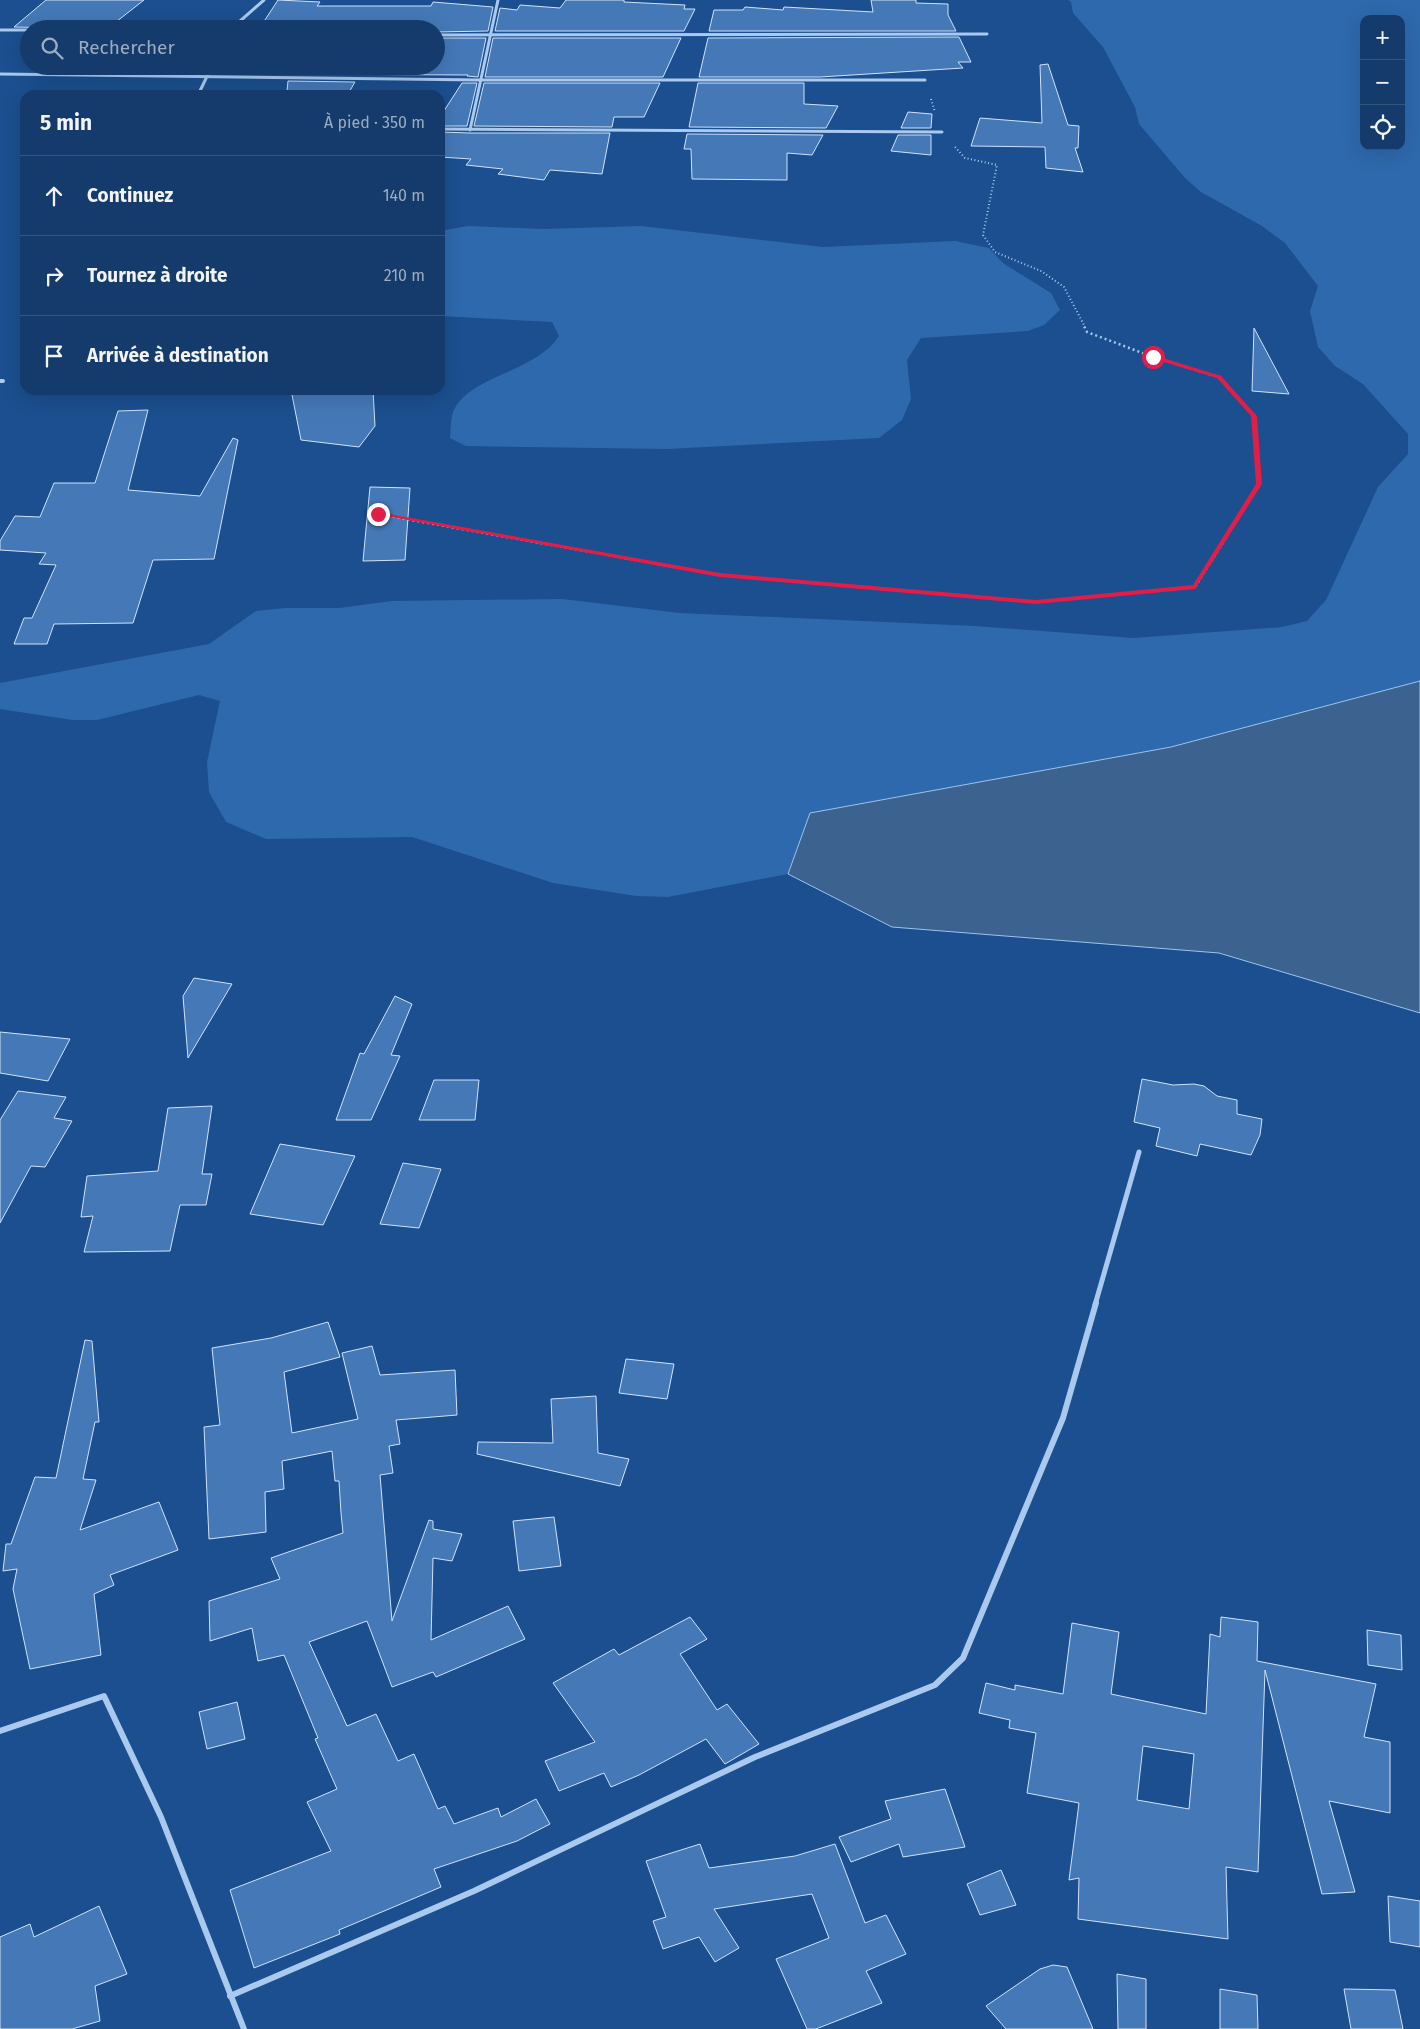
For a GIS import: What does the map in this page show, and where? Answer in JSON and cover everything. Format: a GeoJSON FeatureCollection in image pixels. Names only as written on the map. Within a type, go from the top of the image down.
{"type":"FeatureCollection","features":[{"type":"Feature","properties":{"kind":"street"},"geometry":{"type":"LineString","coordinates":[[241,20],[264,0]]}},
{"type":"Feature","properties":{"kind":"street"},"geometry":{"type":"LineString","coordinates":[[470,130],[488,36],[498,0]]}},
{"type":"Feature","properties":{"kind":"street"},"geometry":{"type":"LineString","coordinates":[[0,30],[20,30]]}},
{"type":"Feature","properties":{"kind":"street"},"geometry":{"type":"LineString","coordinates":[[445,35],[987,34]]}},
{"type":"Feature","properties":{"kind":"street"},"geometry":{"type":"LineString","coordinates":[[0,74],[20,74]]}},
{"type":"Feature","properties":{"kind":"street"},"geometry":{"type":"LineString","coordinates":[[200,90],[208,75],[479,80],[925,80]]}},
{"type":"Feature","properties":{"kind":"street"},"geometry":{"type":"LineString","coordinates":[[445,130],[942,132]]}},
{"type":"Feature","properties":{"kind":"street"},"geometry":{"type":"LineString","coordinates":[[230,1996],[474,1891],[755,1757],[935,1684],[963,1658],[1063,1418],[1138,1152]]}},
{"type":"Feature","properties":{"kind":"street"},"geometry":{"type":"LineString","coordinates":[[0,1730],[104,1696],[161,1817],[244,2029]]}},
{"type":"Feature","properties":{"kind":"path"},"geometry":{"type":"LineString","coordinates":[[378,514],[720,575],[1036,602],[1195,587],[1259,484],[1254,416],[1219,377],[1153,357],[1087,332],[1064,287],[1040,271],[995,252],[982,235],[997,165],[965,158],[942,132],[925,80]]}},
{"type":"Feature","properties":{"kind":"shaded area"},"geometry":{"type":"Polygon","coordinates":[[[1068,0],[1420,0],[1420,681],[1171,747],[810,813],[788,874],[668,897],[636,896],[553,883],[412,837],[266,839],[226,822],[209,792],[207,762],[220,701],[199,695],[97,720],[72,720],[0,709],[0,683],[209,644],[256,611],[285,608],[339,608],[392,601],[562,599],[680,613],[975,626],[1133,638],[1282,627],[1307,621],[1326,600],[1378,487],[1408,454],[1408,434],[1363,384],[1335,366],[1318,347],[1310,311],[1318,286],[1285,243],[1262,226],[1201,192],[1185,178],[1139,124],[1135,107],[1103,47],[1073,13],[1071,2],[1068,0]]]}},
{"type":"Feature","properties":{"kind":"shaded area"},"geometry":{"type":"Polygon","coordinates":[[[468,226],[544,229],[641,226],[823,247],[955,241],[989,248],[1003,263],[1051,293],[1060,310],[1044,325],[1028,331],[921,338],[907,360],[911,399],[902,420],[879,438],[667,449],[466,446],[450,438],[453,411],[464,397],[490,380],[536,357],[549,348],[559,336],[552,322],[445,316],[445,230],[468,226]]]}},
{"type":"Feature","properties":{"kind":"shaded area"},"geometry":{"type":"Polygon","coordinates":[[[1420,681],[1420,1013],[1219,953],[892,927],[788,874],[810,813],[1171,747],[1420,681]]]}},
{"type":"Feature","properties":{"kind":"building"},"geometry":{"type":"Polygon","coordinates":[[[46,0],[144,0],[118,20],[22,20],[46,0]]]}},
{"type":"Feature","properties":{"kind":"building"},"geometry":{"type":"Polygon","coordinates":[[[278,0],[320,2],[317,6],[431,6],[433,2],[493,7],[488,31],[445,32],[445,20],[265,20],[278,0]]]}},
{"type":"Feature","properties":{"kind":"building"},"geometry":{"type":"Polygon","coordinates":[[[566,0],[624,0],[624,2],[685,5],[684,9],[695,9],[684,31],[495,31],[500,8],[517,10],[520,5],[560,8],[566,0]]]}},
{"type":"Feature","properties":{"kind":"building"},"geometry":{"type":"Polygon","coordinates":[[[871,0],[916,0],[916,3],[948,4],[948,15],[956,31],[709,31],[714,10],[743,10],[745,7],[783,10],[784,7],[873,12],[871,0]]]}},
{"type":"Feature","properties":{"kind":"building"},"geometry":{"type":"Polygon","coordinates":[[[959,37],[971,62],[958,62],[963,68],[820,77],[699,77],[708,38],[959,37]]]}},
{"type":"Feature","properties":{"kind":"building"},"geometry":{"type":"Polygon","coordinates":[[[445,38],[486,38],[478,77],[445,75],[445,38]]]}},
{"type":"Feature","properties":{"kind":"building"},"geometry":{"type":"Polygon","coordinates":[[[493,38],[681,38],[663,77],[485,77],[493,38]]]}},
{"type":"Feature","properties":{"kind":"building"},"geometry":{"type":"Polygon","coordinates":[[[1048,64],[1068,125],[1079,126],[1078,148],[1075,148],[1083,172],[1046,168],[1045,147],[971,146],[980,118],[1042,123],[1040,65],[1048,64]]]}},
{"type":"Feature","properties":{"kind":"building"},"geometry":{"type":"Polygon","coordinates":[[[288,81],[355,82],[350,90],[287,90],[288,81]]]}},
{"type":"Feature","properties":{"kind":"building"},"geometry":{"type":"Polygon","coordinates":[[[462,83],[477,83],[467,126],[445,126],[445,109],[462,83]]]}},
{"type":"Feature","properties":{"kind":"building"},"geometry":{"type":"Polygon","coordinates":[[[484,83],[660,83],[644,117],[614,117],[612,127],[474,126],[484,83]]]}},
{"type":"Feature","properties":{"kind":"building"},"geometry":{"type":"Polygon","coordinates":[[[698,83],[804,83],[804,104],[838,106],[826,128],[689,127],[698,83]]]}},
{"type":"Feature","properties":{"kind":"building"},"geometry":{"type":"Polygon","coordinates":[[[908,112],[932,114],[931,128],[901,128],[908,112]]]}},
{"type":"Feature","properties":{"kind":"building"},"geometry":{"type":"Polygon","coordinates":[[[445,132],[610,133],[602,174],[550,170],[544,180],[498,174],[503,169],[466,165],[471,159],[445,157],[445,132]]]}},
{"type":"Feature","properties":{"kind":"building"},"geometry":{"type":"Polygon","coordinates":[[[687,134],[823,135],[812,155],[787,153],[787,180],[692,179],[691,149],[684,149],[687,134]]]}},
{"type":"Feature","properties":{"kind":"building"},"geometry":{"type":"Polygon","coordinates":[[[898,135],[931,135],[931,155],[891,151],[898,135]]]}},
{"type":"Feature","properties":{"kind":"building"},"geometry":{"type":"Polygon","coordinates":[[[1254,328],[1289,394],[1252,391],[1254,328]]]}},
{"type":"Feature","properties":{"kind":"building"},"geometry":{"type":"Polygon","coordinates":[[[292,395],[373,395],[375,426],[359,447],[301,440],[292,395]]]}},
{"type":"Feature","properties":{"kind":"building"},"geometry":{"type":"Polygon","coordinates":[[[148,410],[128,490],[200,496],[233,438],[238,440],[214,559],[153,560],[133,623],[54,624],[47,644],[14,644],[24,618],[32,618],[56,565],[39,564],[46,553],[0,550],[0,541],[15,516],[40,517],[54,483],[95,483],[118,411],[148,410]]]}},
{"type":"Feature","properties":{"kind":"building"},"geometry":{"type":"Polygon","coordinates":[[[370,487],[410,488],[405,560],[363,561],[370,487]]]}},
{"type":"Feature","properties":{"kind":"building"},"geometry":{"type":"Polygon","coordinates":[[[194,978],[232,984],[188,1058],[183,996],[194,978]]]}},
{"type":"Feature","properties":{"kind":"building"},"geometry":{"type":"Polygon","coordinates":[[[395,996],[412,1004],[391,1055],[400,1056],[371,1120],[336,1120],[360,1053],[364,1054],[395,996]]]}},
{"type":"Feature","properties":{"kind":"building"},"geometry":{"type":"Polygon","coordinates":[[[0,1032],[70,1039],[48,1081],[0,1073],[0,1032]]]}},
{"type":"Feature","properties":{"kind":"building"},"geometry":{"type":"Polygon","coordinates":[[[1142,1079],[1173,1085],[1194,1084],[1204,1086],[1217,1096],[1237,1100],[1237,1114],[1262,1119],[1260,1135],[1251,1155],[1200,1144],[1197,1156],[1156,1146],[1160,1128],[1134,1122],[1142,1079]]]}},
{"type":"Feature","properties":{"kind":"building"},"geometry":{"type":"Polygon","coordinates":[[[434,1080],[479,1080],[475,1120],[419,1120],[434,1080]]]}},
{"type":"Feature","properties":{"kind":"building"},"geometry":{"type":"Polygon","coordinates":[[[18,1091],[66,1097],[54,1118],[72,1121],[45,1167],[31,1166],[0,1223],[0,1120],[18,1091]]]}},
{"type":"Feature","properties":{"kind":"building"},"geometry":{"type":"Polygon","coordinates":[[[212,1106],[202,1174],[212,1174],[206,1205],[180,1205],[170,1251],[84,1252],[93,1216],[81,1217],[87,1176],[158,1171],[168,1108],[212,1106]]]}},
{"type":"Feature","properties":{"kind":"building"},"geometry":{"type":"Polygon","coordinates":[[[280,1144],[355,1156],[323,1225],[250,1214],[280,1144]]]}},
{"type":"Feature","properties":{"kind":"building"},"geometry":{"type":"Polygon","coordinates":[[[403,1163],[441,1169],[419,1228],[380,1224],[403,1163]]]}},
{"type":"Feature","properties":{"kind":"building"},"geometry":{"type":"Polygon","coordinates":[[[328,1322],[340,1357],[284,1372],[292,1433],[358,1419],[342,1353],[372,1346],[380,1375],[455,1370],[457,1415],[396,1420],[400,1444],[389,1446],[393,1473],[380,1475],[392,1621],[429,1520],[433,1521],[433,1529],[462,1534],[452,1561],[433,1558],[431,1640],[508,1606],[525,1639],[436,1677],[433,1672],[392,1687],[367,1621],[309,1642],[347,1726],[376,1714],[398,1761],[414,1754],[438,1809],[445,1806],[454,1824],[498,1808],[501,1817],[536,1799],[550,1824],[517,1841],[434,1869],[441,1887],[339,1930],[340,1934],[254,1968],[230,1890],[331,1851],[307,1802],[337,1789],[315,1739],[318,1738],[284,1655],[258,1661],[252,1628],[210,1641],[209,1601],[280,1579],[271,1558],[343,1533],[339,1481],[335,1481],[332,1451],[282,1461],[284,1489],[265,1492],[266,1532],[209,1539],[204,1427],[220,1425],[212,1348],[271,1338],[328,1322]]]}},
{"type":"Feature","properties":{"kind":"building"},"geometry":{"type":"Polygon","coordinates":[[[85,1340],[92,1341],[99,1422],[95,1422],[83,1479],[96,1480],[80,1530],[159,1502],[178,1550],[110,1575],[114,1585],[94,1594],[101,1655],[30,1669],[13,1589],[17,1569],[3,1571],[6,1544],[11,1544],[35,1477],[56,1478],[85,1340]]]}},
{"type":"Feature","properties":{"kind":"building"},"geometry":{"type":"Polygon","coordinates":[[[626,1359],[674,1364],[667,1399],[619,1393],[626,1359]]]}},
{"type":"Feature","properties":{"kind":"building"},"geometry":{"type":"Polygon","coordinates":[[[596,1396],[598,1453],[629,1459],[620,1486],[477,1454],[478,1442],[553,1443],[551,1399],[596,1396]]]}},
{"type":"Feature","properties":{"kind":"building"},"geometry":{"type":"Polygon","coordinates":[[[554,1517],[561,1566],[519,1571],[513,1521],[554,1517]]]}},
{"type":"Feature","properties":{"kind":"building"},"geometry":{"type":"Polygon","coordinates":[[[690,1617],[707,1639],[680,1654],[717,1710],[727,1704],[759,1744],[725,1764],[706,1739],[639,1775],[611,1787],[604,1773],[559,1791],[545,1761],[595,1742],[553,1683],[614,1649],[619,1655],[690,1617]]]}},
{"type":"Feature","properties":{"kind":"building"},"geometry":{"type":"Polygon","coordinates":[[[1221,1617],[1258,1622],[1257,1661],[1376,1684],[1364,1737],[1390,1742],[1390,1813],[1329,1801],[1355,1892],[1322,1894],[1265,1670],[1258,1872],[1226,1867],[1228,1939],[1078,1919],[1079,1878],[1069,1880],[1079,1803],[1027,1793],[1036,1733],[1009,1728],[1010,1720],[979,1713],[986,1683],[1015,1690],[1015,1685],[1063,1694],[1072,1623],[1119,1632],[1111,1694],[1206,1714],[1210,1634],[1220,1637],[1221,1617]],[[1143,1746],[1137,1800],[1189,1809],[1194,1754],[1143,1746]]]}},
{"type":"Feature","properties":{"kind":"building"},"geometry":{"type":"Polygon","coordinates":[[[1367,1630],[1401,1635],[1402,1670],[1368,1665],[1367,1630]]]}},
{"type":"Feature","properties":{"kind":"building"},"geometry":{"type":"Polygon","coordinates":[[[237,1702],[245,1739],[207,1749],[199,1712],[237,1702]]]}},
{"type":"Feature","properties":{"kind":"building"},"geometry":{"type":"Polygon","coordinates":[[[945,1789],[965,1847],[903,1857],[899,1844],[851,1862],[839,1837],[891,1819],[885,1801],[945,1789]]]}},
{"type":"Feature","properties":{"kind":"building"},"geometry":{"type":"Polygon","coordinates":[[[700,1844],[709,1868],[795,1856],[835,1844],[865,1923],[886,1915],[906,1954],[866,1971],[882,2003],[816,2029],[807,2029],[776,1959],[829,1938],[812,1894],[714,1909],[739,1948],[715,1962],[699,1937],[663,1949],[653,1921],[666,1917],[646,1861],[700,1844]]]}},
{"type":"Feature","properties":{"kind":"building"},"geometry":{"type":"Polygon","coordinates":[[[1001,1870],[1016,1905],[980,1915],[967,1884],[1001,1870]]]}},
{"type":"Feature","properties":{"kind":"building"},"geometry":{"type":"Polygon","coordinates":[[[1388,1896],[1420,1901],[1420,1947],[1390,1942],[1388,1896]]]}},
{"type":"Feature","properties":{"kind":"building"},"geometry":{"type":"Polygon","coordinates":[[[99,1906],[127,1974],[95,1986],[100,2021],[72,2029],[0,2029],[0,1937],[30,1924],[34,1937],[99,1906]]]}},
{"type":"Feature","properties":{"kind":"building"},"geometry":{"type":"Polygon","coordinates":[[[1053,1965],[1067,1967],[1093,2029],[1006,2029],[986,2006],[1040,1969],[1053,1965]]]}},
{"type":"Feature","properties":{"kind":"building"},"geometry":{"type":"Polygon","coordinates":[[[1117,1974],[1146,1979],[1146,2029],[1118,2029],[1117,1974]]]}},
{"type":"Feature","properties":{"kind":"building"},"geometry":{"type":"Polygon","coordinates":[[[1220,1989],[1257,1995],[1258,2029],[1220,2029],[1220,1989]]]}},
{"type":"Feature","properties":{"kind":"building"},"geometry":{"type":"Polygon","coordinates":[[[1344,1989],[1395,1990],[1403,2029],[1351,2029],[1344,1989]]]}},
{"type":"Feature","properties":{"kind":"route"},"geometry":{"type":"LineString","coordinates":[[378,514],[720,575],[1036,602],[1195,587],[1259,484],[1254,416],[1219,377],[1153,357]]}}]}
